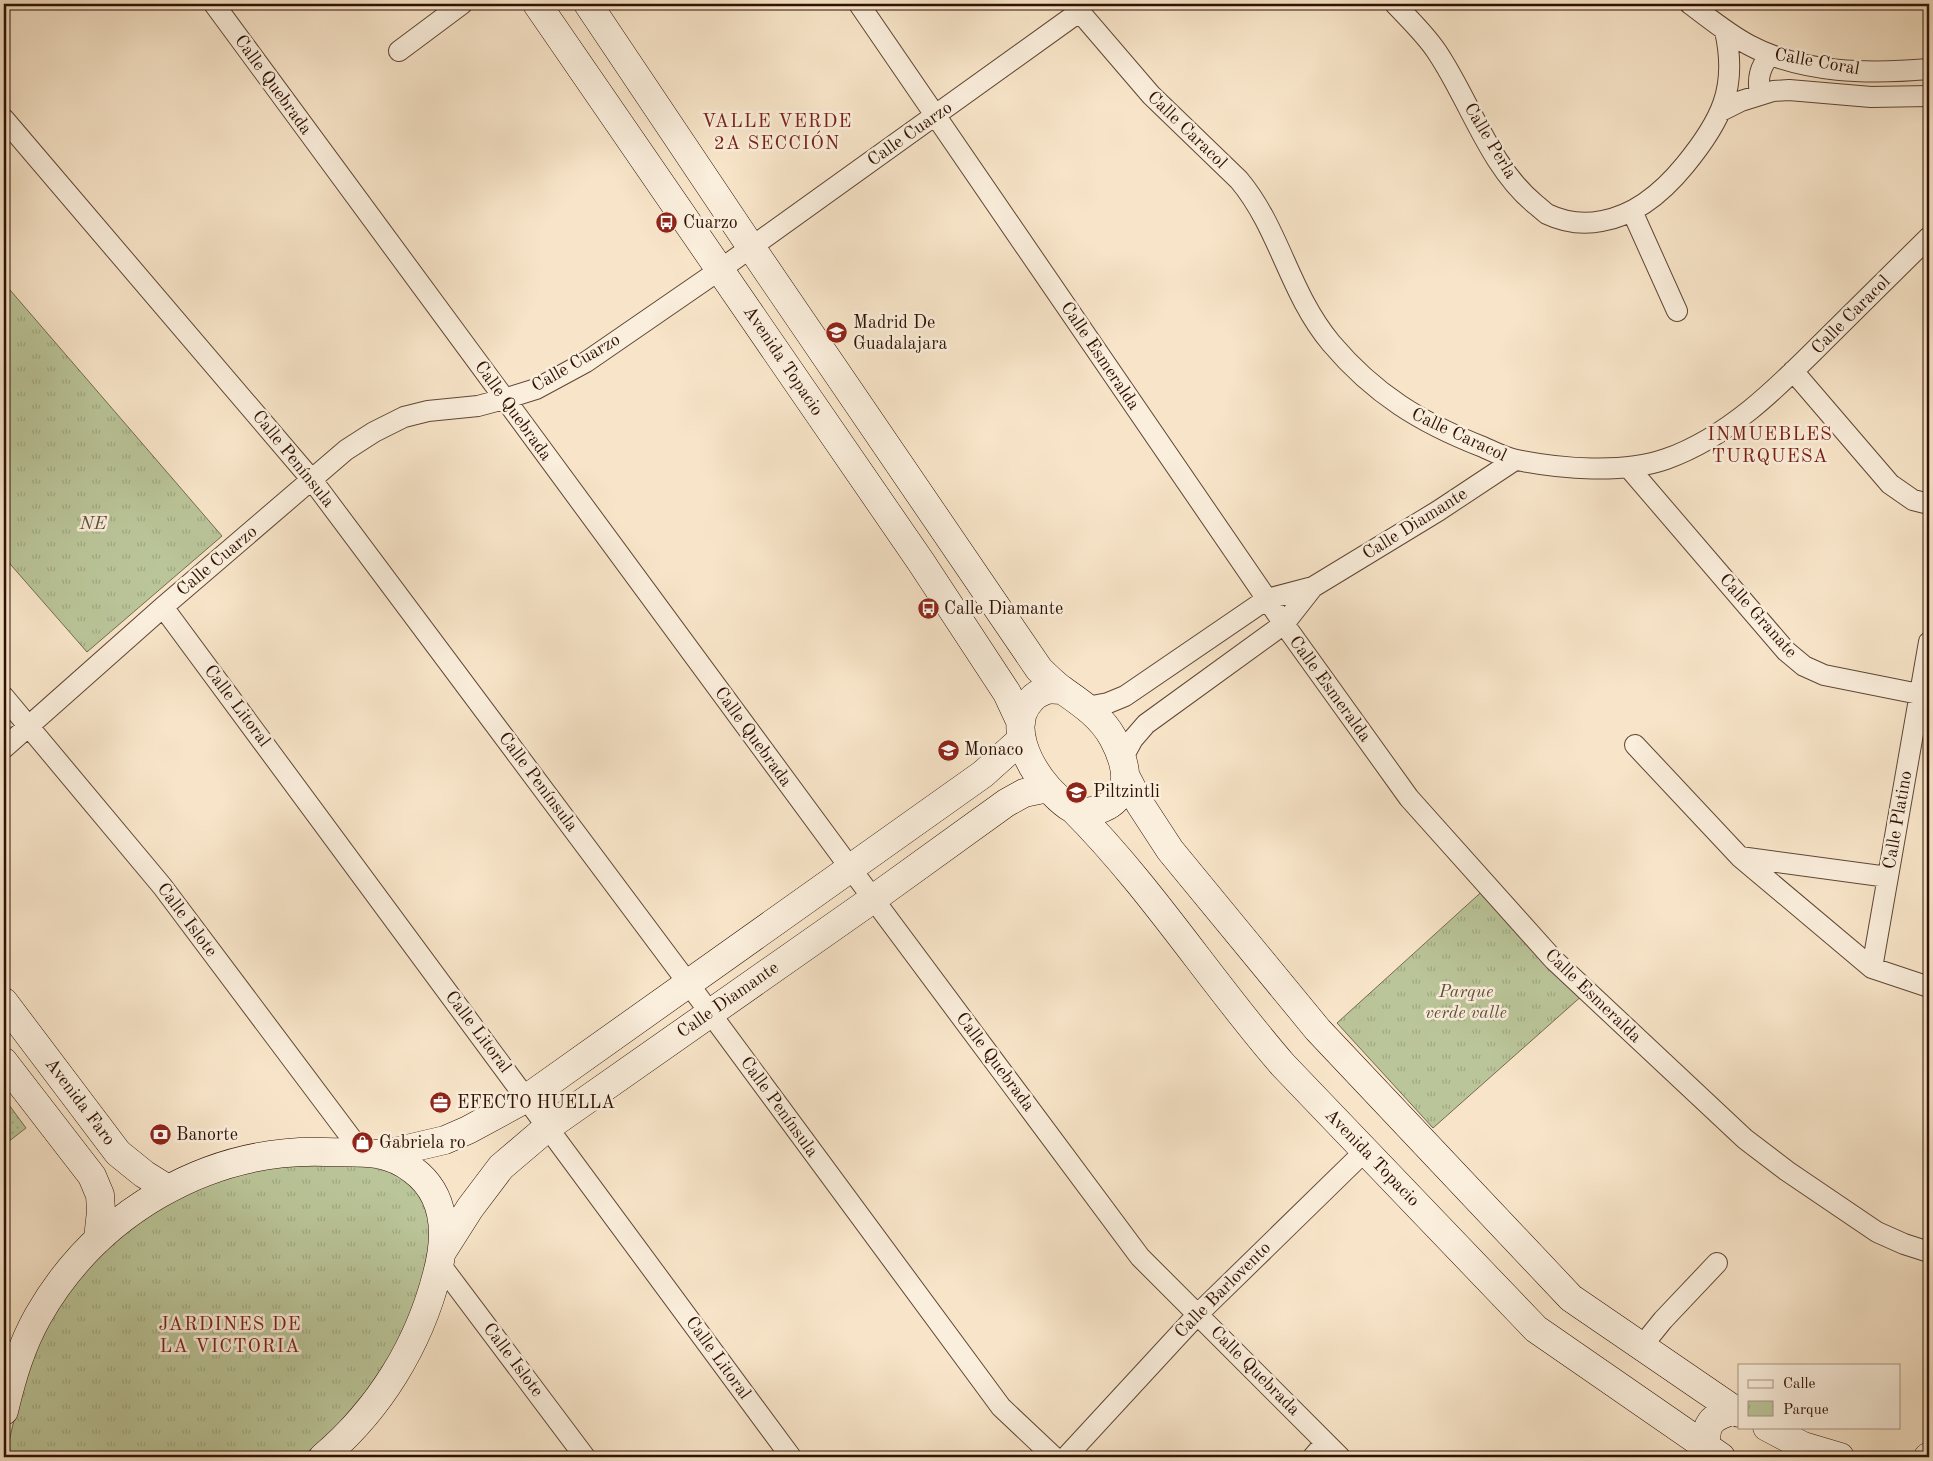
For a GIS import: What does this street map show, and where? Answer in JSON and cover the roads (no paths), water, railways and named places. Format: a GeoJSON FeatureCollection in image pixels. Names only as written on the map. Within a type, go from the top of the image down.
{"type":"FeatureCollection","features":[{"type":"Feature","properties":{"kind":"street","name":"Calle Quebrada"},"geometry":{"type":"LineString","coordinates":[[214,4],[873,899],[1140,1256],[1198,1314],[1319,1450],[1340,1457]]}},
{"type":"Feature","properties":{"kind":"street"},"geometry":{"type":"LineString","coordinates":[[399,51],[462,4]]}},
{"type":"Feature","properties":{"kind":"street","name":"Avenida Topacio"},"geometry":{"type":"LineString","coordinates":[[537,4],[721,269],[926,570],[1007,693],[1021,731]]}},
{"type":"Feature","properties":{"kind":"street"},"geometry":{"type":"LineString","coordinates":[[588,4],[1039,669],[1062,690],[1087,707],[1113,738],[1140,804],[1170,850],[1318,1030],[1571,1298],[1737,1411]]}},
{"type":"Feature","properties":{"kind":"street","name":"Calle Esmeralda"},"geometry":{"type":"LineString","coordinates":[[859,4],[1284,624],[1409,798],[1554,960],[1745,1139],[1787,1171],[1877,1232],[1904,1244],[1929,1252]]}},
{"type":"Feature","properties":{"kind":"street","name":"Calle Perla"},"geometry":{"type":"LineString","coordinates":[[1395,4],[1437,51],[1504,170],[1526,196],[1546,213],[1573,223],[1592,223],[1614,219],[1632,211],[1657,194],[1673,179],[1704,139],[1721,111],[1728,91],[1731,71],[1730,50],[1725,30]]}},
{"type":"Feature","properties":{"kind":"street","name":"Calle Coral"},"geometry":{"type":"LineString","coordinates":[[1690,4],[1725,30],[1770,55],[1822,67],[1853,71],[1880,72],[1929,69]]}},
{"type":"Feature","properties":{"kind":"street","name":"Calle Cuarzo"},"geometry":{"type":"LineString","coordinates":[[4,748],[163,607],[346,450],[374,432],[404,417],[428,411],[478,406],[504,399],[536,389],[586,362],[721,269],[936,116],[1076,8]]}},
{"type":"Feature","properties":{"kind":"street","name":"Calle Caracol"},"geometry":{"type":"LineString","coordinates":[[1076,8],[1151,95],[1239,180],[1252,196],[1265,217],[1299,296],[1315,323],[1355,369],[1386,396],[1420,419],[1458,438],[1515,460],[1578,467],[1629,468],[1666,459],[1708,440],[1744,416],[1793,371],[1929,237]]}},
{"type":"Feature","properties":{"kind":"street"},"geometry":{"type":"LineString","coordinates":[[1760,94],[1758,83],[1760,73],[1770,55]]}},
{"type":"Feature","properties":{"kind":"street"},"geometry":{"type":"LineString","coordinates":[[1721,111],[1760,94],[1789,90],[1871,97],[1929,96]]}},
{"type":"Feature","properties":{"kind":"street","name":"Calle Península"},"geometry":{"type":"LineString","coordinates":[[4,119],[312,480],[688,982],[1002,1407],[1054,1457]]}},
{"type":"Feature","properties":{"kind":"street"},"geometry":{"type":"LineString","coordinates":[[1632,211],[1677,311]]}},
{"type":"Feature","properties":{"kind":"street"},"geometry":{"type":"LineString","coordinates":[[1793,371],[1890,484],[1913,500],[1929,504]]}},
{"type":"Feature","properties":{"kind":"street","name":"Calle Diamante"},"geometry":{"type":"LineString","coordinates":[[1087,707],[1108,703],[1125,696],[1267,599],[1313,587],[1438,511],[1515,460]]}},
{"type":"Feature","properties":{"kind":"street","name":"Calle Granate"},"geometry":{"type":"LineString","coordinates":[[1629,468],[1786,651],[1795,659],[1824,675],[1925,696]]}},
{"type":"Feature","properties":{"kind":"street","name":"Calle Diamante"},"geometry":{"type":"LineString","coordinates":[[1124,767],[1133,739],[1146,724],[1284,624],[1313,587]]}},
{"type":"Feature","properties":{"kind":"street","name":"Calle Litoral"},"geometry":{"type":"LineString","coordinates":[[163,607],[791,1457]]}},
{"type":"Feature","properties":{"kind":"street","name":"Calle Platino"},"geometry":{"type":"LineString","coordinates":[[1872,968],[1888,877],[1925,696],[1929,642]]}},
{"type":"Feature","properties":{"kind":"street"},"geometry":{"type":"LineString","coordinates":[[1062,690],[1047,690],[1035,695],[1025,706],[1021,731],[1034,770],[1048,788],[1072,808],[1096,811],[1105,808],[1120,794],[1124,785],[1124,767]]}},
{"type":"Feature","properties":{"kind":"street","name":"Calle Islote"},"geometry":{"type":"LineString","coordinates":[[4,697],[162,886],[371,1153]]}},
{"type":"Feature","properties":{"kind":"street","name":"Calle Diamante"},"geometry":{"type":"LineString","coordinates":[[371,1153],[446,1140],[527,1098],[983,774],[1021,731]]}},
{"type":"Feature","properties":{"kind":"street"},"geometry":{"type":"LineString","coordinates":[[1635,745],[1740,857],[1872,968],[1929,986]]}},
{"type":"Feature","properties":{"kind":"street","name":"Calle Diamante"},"geometry":{"type":"LineString","coordinates":[[441,1258],[470,1208],[501,1167],[548,1127],[873,899],[1006,803],[1024,793],[1048,788]]}},
{"type":"Feature","properties":{"kind":"street","name":"Avenida Topacio"},"geometry":{"type":"LineString","coordinates":[[1072,808],[1106,842],[1136,878],[1246,1022],[1283,1065],[1536,1329],[1714,1453]]}},
{"type":"Feature","properties":{"kind":"street"},"geometry":{"type":"LineString","coordinates":[[1740,857],[1888,877]]}},
{"type":"Feature","properties":{"kind":"street","name":"Avenida Faro"},"geometry":{"type":"LineString","coordinates":[[4,1002],[118,1153],[144,1174],[168,1188]]}},
{"type":"Feature","properties":{"kind":"street","name":"Avenida Faro"},"geometry":{"type":"LineString","coordinates":[[4,1062],[92,1176],[100,1195],[101,1211],[98,1239]]}},
{"type":"Feature","properties":{"kind":"street","name":"Calle Barlovento"},"geometry":{"type":"LineString","coordinates":[[1066,1457],[1198,1314],[1365,1151]]}},
{"type":"Feature","properties":{"kind":"street"},"geometry":{"type":"LineString","coordinates":[[4,1411],[17,1364],[38,1316],[70,1270],[98,1239],[133,1211],[168,1188],[188,1178],[250,1159],[281,1153],[371,1153],[412,1169],[426,1181],[435,1193],[443,1225],[441,1258],[430,1301],[411,1344],[386,1387],[350,1447],[323,1457]]}},
{"type":"Feature","properties":{"kind":"street","name":"Calle Islote"},"geometry":{"type":"LineString","coordinates":[[441,1258],[585,1457]]}},
{"type":"Feature","properties":{"kind":"street"},"geometry":{"type":"LineString","coordinates":[[1642,1346],[1663,1320],[1717,1263]]}},
{"type":"Feature","properties":{"kind":"street"},"geometry":{"type":"LineString","coordinates":[[1714,1453],[1705,1433],[1710,1422],[1719,1415],[1737,1411]]}},
{"type":"Feature","properties":{"kind":"street"},"geometry":{"type":"LineString","coordinates":[[1769,1428],[1803,1446],[1840,1457]]}},
{"type":"Feature","properties":{"kind":"place","name":"Cuarzo"},"geometry":{"type":"Point","coordinates":[667,223]}},
{"type":"Feature","properties":{"kind":"place","name":"Madrid De Guadalajara"},"geometry":{"type":"Point","coordinates":[837,333]}},
{"type":"Feature","properties":{"kind":"place","name":"Calle Diamante"},"geometry":{"type":"Point","coordinates":[928,609]}},
{"type":"Feature","properties":{"kind":"place","name":"Monaco"},"geometry":{"type":"Point","coordinates":[948,750]}},
{"type":"Feature","properties":{"kind":"place","name":"Piltzintli"},"geometry":{"type":"Point","coordinates":[1077,792]}},
{"type":"Feature","properties":{"kind":"place","name":"EFECTO HUELLA"},"geometry":{"type":"Point","coordinates":[441,1103]}},
{"type":"Feature","properties":{"kind":"place","name":"Banorte"},"geometry":{"type":"Point","coordinates":[160,1135]}},
{"type":"Feature","properties":{"kind":"place","name":"Gabriela ro"},"geometry":{"type":"Point","coordinates":[363,1143]}},
{"type":"Feature","properties":{"kind":"district","name":"VALLE VERDE 2A SECCIÓN"},"geometry":{"type":"Point","coordinates":[777,133]}},
{"type":"Feature","properties":{"kind":"district","name":"INMUEBLES TURQUESA"},"geometry":{"type":"Point","coordinates":[1770,446]}},
{"type":"Feature","properties":{"kind":"district","name":"JARDINES DE LA VICTORIA"},"geometry":{"type":"Point","coordinates":[230,1336]}},
{"type":"Feature","properties":{"kind":"park label","name":"NE"},"geometry":{"type":"Point","coordinates":[93,524]}},
{"type":"Feature","properties":{"kind":"park label","name":"Parque verde valle"},"geometry":{"type":"Point","coordinates":[1466,1002]}}]}
